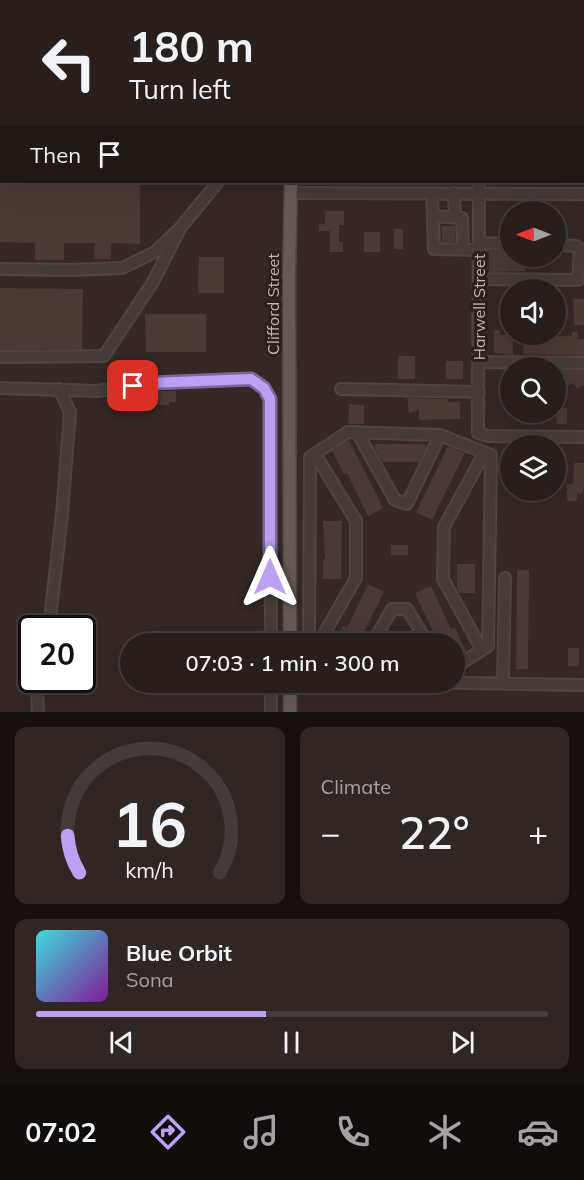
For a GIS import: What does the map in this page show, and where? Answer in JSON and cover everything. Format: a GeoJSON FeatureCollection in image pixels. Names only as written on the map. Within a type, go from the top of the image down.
{"type":"FeatureCollection","features":[{"type":"Feature","properties":{"kind":"main road","name":"Clifford Street"},"geometry":{"type":"LineString","coordinates":[[290,633],[291,187]]}},
{"type":"Feature","properties":{"kind":"main road"},"geometry":{"type":"LineString","coordinates":[[290,693],[290,712]]}},
{"type":"Feature","properties":{"kind":"street"},"geometry":{"type":"LineString","coordinates":[[0,269],[122,268],[155,252],[181,228],[217,183]]}},
{"type":"Feature","properties":{"kind":"street"},"geometry":{"type":"LineString","coordinates":[[376,183],[376,193]]}},
{"type":"Feature","properties":{"kind":"street"},"geometry":{"type":"LineString","coordinates":[[396,183],[396,193]]}},
{"type":"Feature","properties":{"kind":"street","name":"Harwell Street"},"geometry":{"type":"LineString","coordinates":[[478,433],[479,183]]}},
{"type":"Feature","properties":{"kind":"street"},"geometry":{"type":"LineString","coordinates":[[291,187],[376,193],[584,194]]}},
{"type":"Feature","properties":{"kind":"street"},"geometry":{"type":"LineString","coordinates":[[432,193],[434,249],[500,245]]}},
{"type":"Feature","properties":{"kind":"street"},"geometry":{"type":"LineString","coordinates":[[454,193],[454,217]]}},
{"type":"Feature","properties":{"kind":"street"},"geometry":{"type":"LineString","coordinates":[[432,216],[462,218],[462,249]]}},
{"type":"Feature","properties":{"kind":"street"},"geometry":{"type":"LineString","coordinates":[[0,357],[104,356],[153,282],[181,228]]}},
{"type":"Feature","properties":{"kind":"street"},"geometry":{"type":"LineString","coordinates":[[480,279],[578,280],[580,249],[576,246],[566,246]]}},
{"type":"Feature","properties":{"kind":"street"},"geometry":{"type":"LineString","coordinates":[[479,362],[584,363]]}},
{"type":"Feature","properties":{"kind":"street"},"geometry":{"type":"LineString","coordinates":[[0,388],[59,388],[97,391],[151,383],[251,379],[264,388],[270,399],[271,633]]}},
{"type":"Feature","properties":{"kind":"street"},"geometry":{"type":"LineString","coordinates":[[50,615],[70,412],[59,388]]}},
{"type":"Feature","properties":{"kind":"street"},"geometry":{"type":"LineString","coordinates":[[340,389],[479,392]]}},
{"type":"Feature","properties":{"kind":"street"},"geometry":{"type":"LineString","coordinates":[[311,633],[310,457],[348,432],[440,435],[487,454]]}},
{"type":"Feature","properties":{"kind":"street"},"geometry":{"type":"LineString","coordinates":[[357,432],[395,500],[407,504],[440,435]]}},
{"type":"Feature","properties":{"kind":"street"},"geometry":{"type":"LineString","coordinates":[[466,445],[478,433],[491,436],[584,437]]}},
{"type":"Feature","properties":{"kind":"street"},"geometry":{"type":"LineString","coordinates":[[465,661],[488,646],[487,454],[491,436]]}},
{"type":"Feature","properties":{"kind":"street"},"geometry":{"type":"LineString","coordinates":[[315,454],[356,521],[356,578],[324,633]]}},
{"type":"Feature","properties":{"kind":"street"},"geometry":{"type":"LineString","coordinates":[[482,650],[443,579],[444,527],[487,454]]}},
{"type":"Feature","properties":{"kind":"street"},"geometry":{"type":"LineString","coordinates":[[504,684],[505,578]]}},
{"type":"Feature","properties":{"kind":"street"},"geometry":{"type":"LineString","coordinates":[[378,633],[392,609],[407,609],[421,633]]}},
{"type":"Feature","properties":{"kind":"street"},"geometry":{"type":"LineString","coordinates":[[465,683],[584,686]]}},
{"type":"Feature","properties":{"kind":"street"},"geometry":{"type":"LineString","coordinates":[[37,693],[38,712]]}},
{"type":"Feature","properties":{"kind":"street"},"geometry":{"type":"LineString","coordinates":[[271,693],[271,712]]}},
{"type":"Feature","properties":{"kind":"building"},"geometry":{"type":"Polygon","coordinates":[[[0,183],[140,183],[140,244],[111,243],[111,259],[94,259],[95,243],[64,243],[64,260],[35,260],[35,243],[0,242],[0,183]]]}},
{"type":"Feature","properties":{"kind":"building"},"geometry":{"type":"Polygon","coordinates":[[[325,211],[344,211],[344,225],[339,225],[339,242],[343,242],[343,252],[330,252],[330,231],[319,231],[319,224],[325,224],[325,211]]]}},
{"type":"Feature","properties":{"kind":"building"},"geometry":{"type":"Polygon","coordinates":[[[442,226],[455,226],[455,242],[442,242],[442,226]]]}},
{"type":"Feature","properties":{"kind":"building"},"geometry":{"type":"Polygon","coordinates":[[[394,229],[403,229],[403,249],[394,249],[394,229]]]}},
{"type":"Feature","properties":{"kind":"building"},"geometry":{"type":"Polygon","coordinates":[[[364,232],[380,232],[380,252],[364,252],[364,232]]]}},
{"type":"Feature","properties":{"kind":"building"},"geometry":{"type":"Polygon","coordinates":[[[489,251],[500,251],[500,267],[534,267],[525,268],[525,271],[489,272],[489,251]]]}},
{"type":"Feature","properties":{"kind":"building"},"geometry":{"type":"Polygon","coordinates":[[[199,257],[224,257],[224,293],[198,293],[199,257]]]}},
{"type":"Feature","properties":{"kind":"building"},"geometry":{"type":"Polygon","coordinates":[[[0,288],[83,289],[82,349],[0,350],[0,288]]]}},
{"type":"Feature","properties":{"kind":"building"},"geometry":{"type":"Polygon","coordinates":[[[573,299],[584,299],[584,325],[574,325],[573,299]]]}},
{"type":"Feature","properties":{"kind":"building"},"geometry":{"type":"Polygon","coordinates":[[[145,314],[206,314],[206,352],[146,352],[145,314]]]}},
{"type":"Feature","properties":{"kind":"building"},"geometry":{"type":"Polygon","coordinates":[[[494,330],[500,330],[500,345],[513,345],[513,355],[494,353],[494,330]]]}},
{"type":"Feature","properties":{"kind":"building"},"geometry":{"type":"Polygon","coordinates":[[[572,332],[578,332],[578,339],[584,339],[584,356],[523,354],[523,345],[566,345],[566,336],[572,336],[572,332]]]}},
{"type":"Feature","properties":{"kind":"building"},"geometry":{"type":"Polygon","coordinates":[[[398,356],[415,356],[415,379],[398,379],[398,356]]]}},
{"type":"Feature","properties":{"kind":"building"},"geometry":{"type":"Polygon","coordinates":[[[446,361],[463,361],[463,379],[446,379],[446,361]]]}},
{"type":"Feature","properties":{"kind":"building"},"geometry":{"type":"Polygon","coordinates":[[[566,370],[584,370],[584,385],[577,389],[573,383],[566,386],[566,370]]]}},
{"type":"Feature","properties":{"kind":"building"},"geometry":{"type":"Polygon","coordinates":[[[148,391],[176,391],[176,402],[169,402],[169,405],[148,405],[148,391]]]}},
{"type":"Feature","properties":{"kind":"building"},"geometry":{"type":"Polygon","coordinates":[[[407,398],[448,399],[448,402],[460,402],[460,419],[419,420],[419,410],[409,413],[407,398]]]}},
{"type":"Feature","properties":{"kind":"building"},"geometry":{"type":"Polygon","coordinates":[[[349,404],[364,405],[364,424],[348,424],[349,404]]]}},
{"type":"Feature","properties":{"kind":"building"},"geometry":{"type":"Polygon","coordinates":[[[567,408],[567,424],[557,424],[566,423],[567,408]]]}},
{"type":"Feature","properties":{"kind":"building"},"geometry":{"type":"Polygon","coordinates":[[[349,440],[383,508],[368,516],[347,473],[344,474],[332,451],[349,440]]]}},
{"type":"Feature","properties":{"kind":"building"},"geometry":{"type":"Polygon","coordinates":[[[375,444],[426,444],[426,448],[419,462],[382,462],[375,449],[375,444]]]}},
{"type":"Feature","properties":{"kind":"building"},"geometry":{"type":"Polygon","coordinates":[[[448,446],[465,453],[432,520],[416,512],[448,446]]]}},
{"type":"Feature","properties":{"kind":"building"},"geometry":{"type":"Polygon","coordinates":[[[574,463],[584,463],[584,486],[582,494],[577,493],[577,501],[567,501],[567,484],[573,484],[574,463]]]}},
{"type":"Feature","properties":{"kind":"building"},"geometry":{"type":"Polygon","coordinates":[[[323,521],[342,521],[341,579],[323,579],[323,559],[325,559],[323,521]]]}},
{"type":"Feature","properties":{"kind":"building"},"geometry":{"type":"Polygon","coordinates":[[[391,545],[408,545],[408,555],[391,555],[391,545]]]}},
{"type":"Feature","properties":{"kind":"building"},"geometry":{"type":"Polygon","coordinates":[[[457,564],[475,564],[475,593],[459,593],[457,564]]]}},
{"type":"Feature","properties":{"kind":"building"},"geometry":{"type":"Polygon","coordinates":[[[517,570],[529,570],[528,669],[516,669],[517,570]]]}},
{"type":"Feature","properties":{"kind":"building"},"geometry":{"type":"Polygon","coordinates":[[[368,584],[384,592],[364,633],[340,633],[343,626],[347,628],[368,584]]]}},
{"type":"Feature","properties":{"kind":"building"},"geometry":{"type":"Polygon","coordinates":[[[431,586],[451,629],[455,628],[457,633],[434,633],[415,593],[431,586]]]}},
{"type":"Feature","properties":{"kind":"building"},"geometry":{"type":"Polygon","coordinates":[[[568,648],[579,648],[579,666],[568,666],[568,648]]]}},
{"type":"Feature","properties":{"kind":"route"},"geometry":{"type":"LineString","coordinates":[[133,386],[151,383],[251,379],[264,388],[270,399],[270,577]]}}]}
